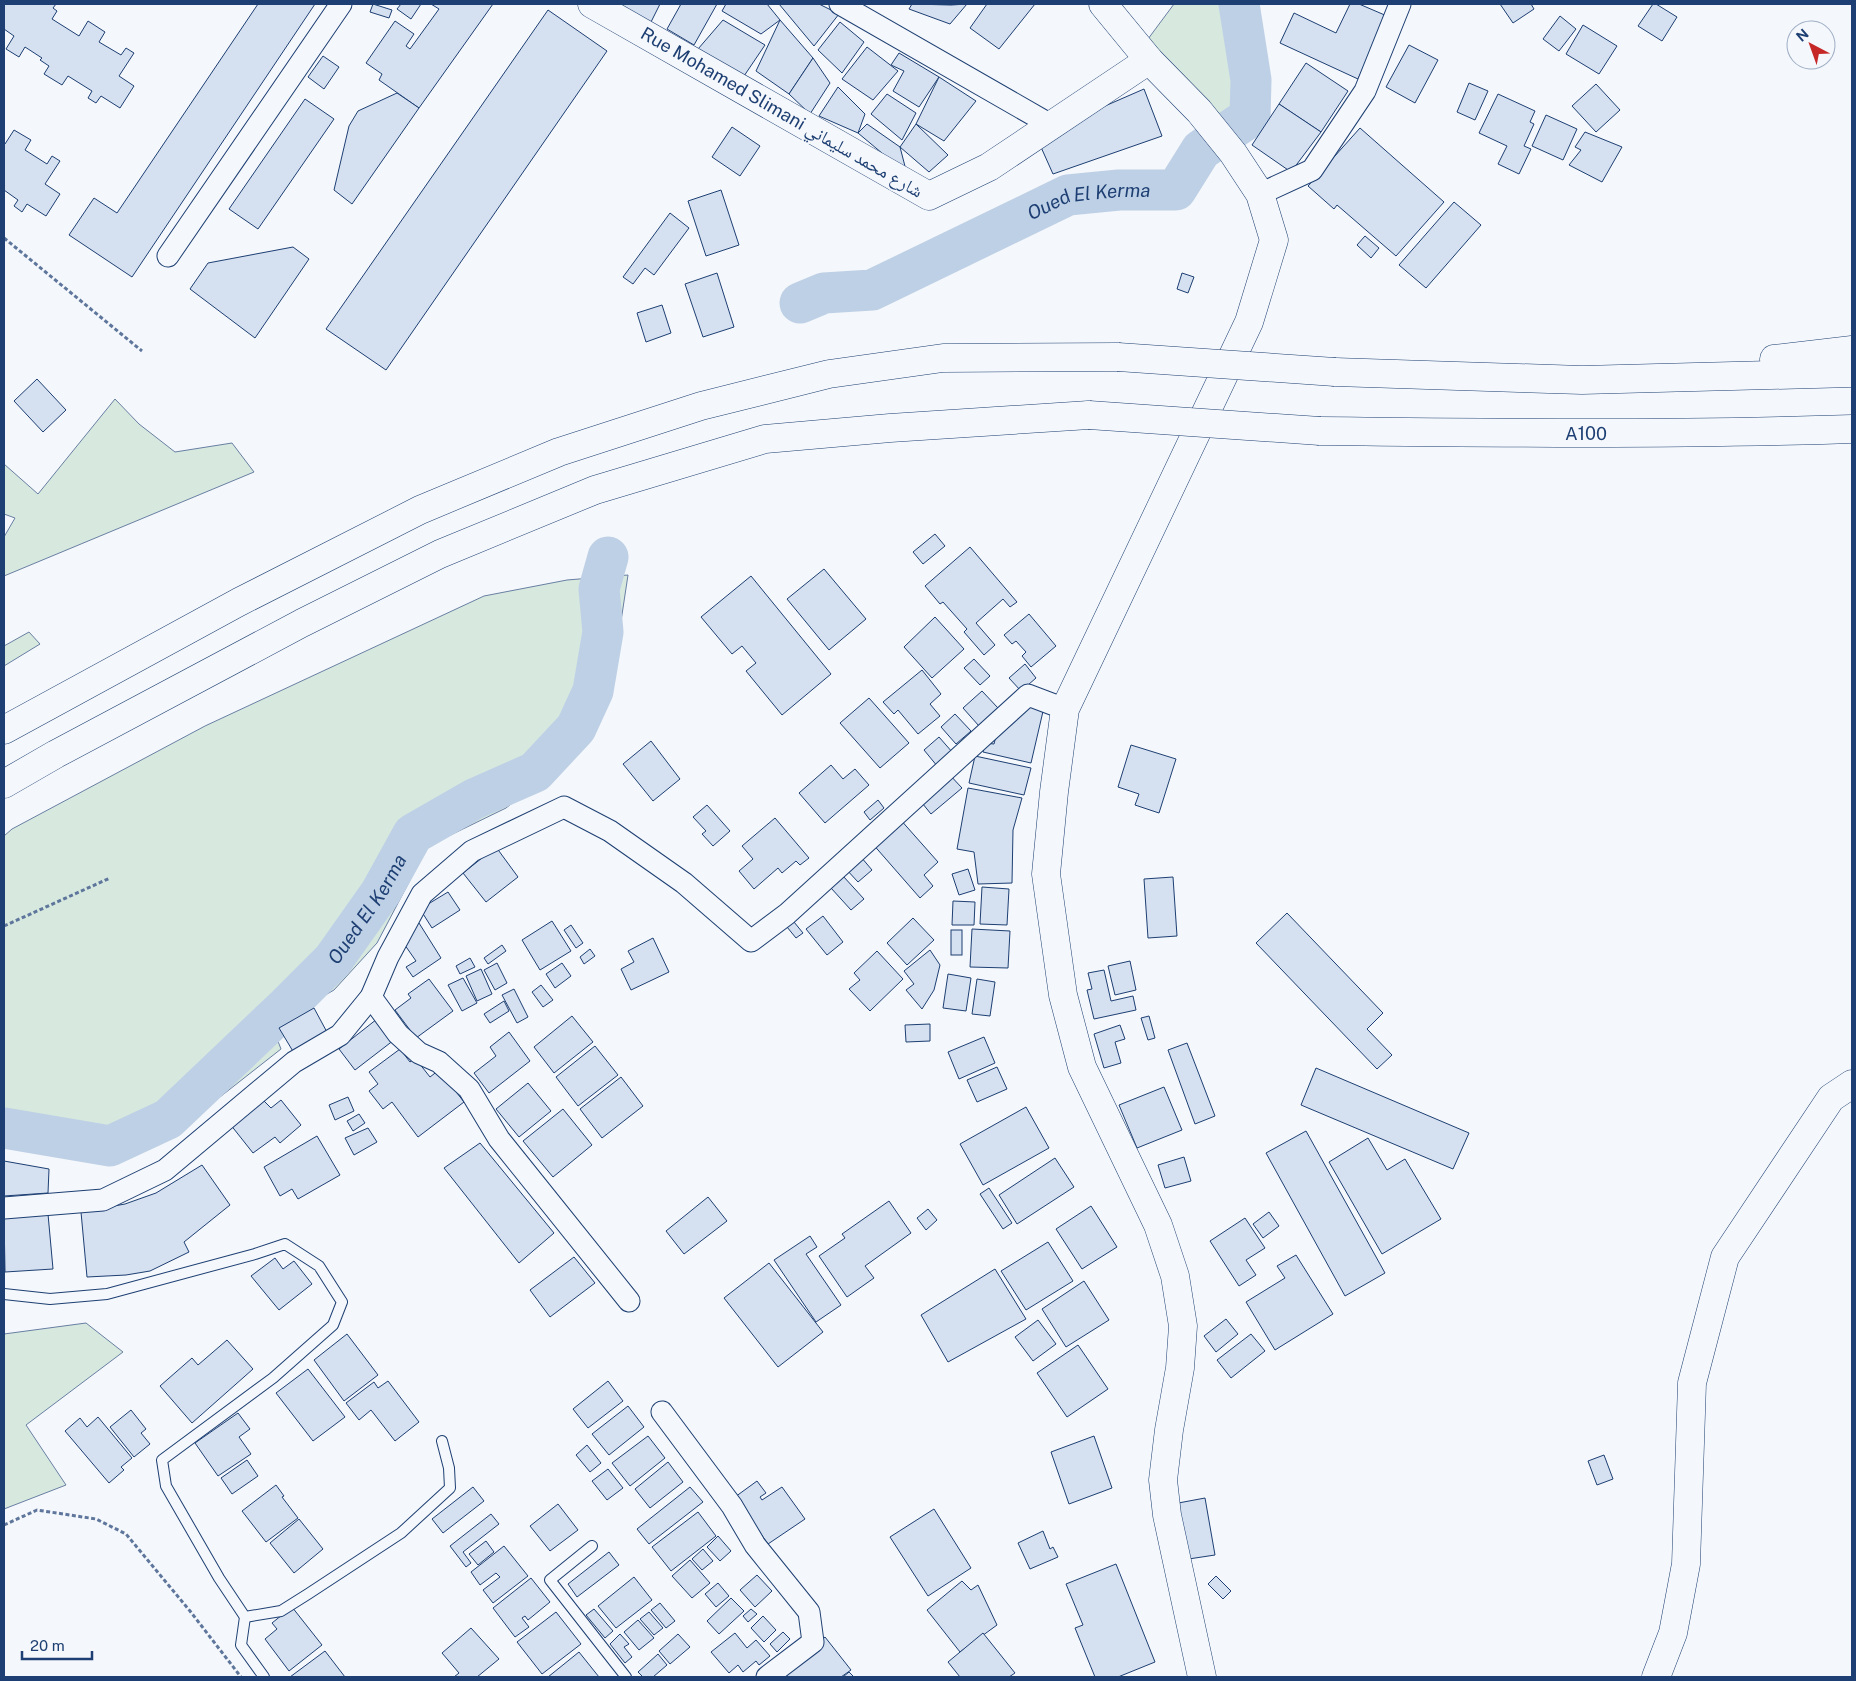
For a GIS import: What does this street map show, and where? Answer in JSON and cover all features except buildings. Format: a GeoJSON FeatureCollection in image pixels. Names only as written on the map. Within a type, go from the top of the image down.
{"type":"FeatureCollection","features":[{"type":"Feature","properties":{"kind":"main road","name":"Rue Mohamed Slimani شارع محمد سليماني"},"geometry":{"type":"LineString","coordinates":[[592,4],[929,196],[989,167],[1150,60]]}},
{"type":"Feature","properties":{"kind":"main road"},"geometry":{"type":"LineString","coordinates":[[1103,4],[1150,60],[1199,111],[1233,153],[1260,194],[1274,240],[1249,322],[1065,709],[1046,874],[1063,995],[1082,1067],[1158,1225],[1175,1276],[1184,1326],[1180,1368],[1168,1430],[1163,1480],[1167,1515],[1202,1677]]}},
{"type":"Feature","properties":{"kind":"main road"},"geometry":{"type":"LineString","coordinates":[[1582,380],[1852,350]]}},
{"type":"Feature","properties":{"kind":"main road"},"geometry":{"type":"LineString","coordinates":[[4,730],[239,602],[420,510],[559,452],[701,406],[830,374],[942,358],[1118,357],[1335,372],[1582,380],[1852,373]]}},
{"type":"Feature","properties":{"kind":"main road","name":"A100"},"geometry":{"type":"LineString","coordinates":[[4,784],[56,754],[293,627],[432,558],[595,490],[765,439],[890,428],[1089,415],[1320,431],[1612,434],[1852,429]]}},
{"type":"Feature","properties":{"kind":"main road"},"geometry":{"type":"LineString","coordinates":[[1656,1677],[1673,1633],[1686,1564],[1692,1382],[1724,1256],[1852,1079]]}},
{"type":"Feature","properties":{"kind":"street"},"geometry":{"type":"LineString","coordinates":[[168,256],[341,4]]}},
{"type":"Feature","properties":{"kind":"street"},"geometry":{"type":"LineString","coordinates":[[840,4],[1051,125]]}},
{"type":"Feature","properties":{"kind":"street"},"geometry":{"type":"LineString","coordinates":[[1260,194],[1312,170],[1365,91],[1400,4]]}},
{"type":"Feature","properties":{"kind":"street"},"geometry":{"type":"LineString","coordinates":[[4,1208],[103,1200],[165,1170],[294,1062],[340,1035],[371,997],[388,957],[422,894],[472,851],[564,807],[610,831],[684,883],[751,941],[787,914],[1028,695],[1065,709]]}},
{"type":"Feature","properties":{"kind":"street"},"geometry":{"type":"LineString","coordinates":[[371,997],[398,1034],[419,1053],[439,1062],[469,1089],[499,1139],[629,1301]]}},
{"type":"Feature","properties":{"kind":"street"},"geometry":{"type":"LineString","coordinates":[[662,1412],[732,1506],[755,1545],[809,1612],[813,1642],[767,1677]]}},
{"type":"Feature","properties":{"kind":"lane"},"geometry":{"type":"LineString","coordinates":[[4,1294],[50,1299],[107,1294],[255,1254],[285,1244],[319,1266],[342,1302],[333,1325],[273,1378],[162,1460],[166,1486],[219,1578],[245,1617],[241,1645],[264,1677]]}},
{"type":"Feature","properties":{"kind":"lane"},"geometry":{"type":"LineString","coordinates":[[245,1617],[280,1611],[401,1533],[450,1488],[449,1468],[442,1440]]}},
{"type":"Feature","properties":{"kind":"lane"},"geometry":{"type":"LineString","coordinates":[[592,1546],[550,1580],[626,1677]]}},
{"type":"Feature","properties":{"kind":"path"},"geometry":{"type":"LineString","coordinates":[[4,238],[142,351]]}},
{"type":"Feature","properties":{"kind":"path"},"geometry":{"type":"LineString","coordinates":[[4,926],[110,878]]}},
{"type":"Feature","properties":{"kind":"path"},"geometry":{"type":"LineString","coordinates":[[4,1525],[37,1510],[96,1519],[126,1534],[241,1677]]}},
{"type":"Feature","properties":{"kind":"shaded area"},"geometry":{"type":"Polygon","coordinates":[[[1174,4],[1229,4],[1225,19],[1241,73],[1239,110],[1229,124],[1148,39],[1174,4]]]}},
{"type":"Feature","properties":{"kind":"shaded area"},"geometry":{"type":"Polygon","coordinates":[[[115,399],[139,424],[175,452],[232,443],[254,472],[4,576],[4,537],[15,518],[4,514],[4,464],[38,494],[115,399]]]}},
{"type":"Feature","properties":{"kind":"shaded area"},"geometry":{"type":"Polygon","coordinates":[[[628,575],[613,674],[566,761],[506,808],[428,846],[377,943],[334,990],[272,1026],[281,1049],[178,1130],[111,1160],[4,1147],[4,836],[12,829],[205,726],[484,596],[567,580],[628,575]]]}},
{"type":"Feature","properties":{"kind":"shaded area"},"geometry":{"type":"Polygon","coordinates":[[[29,632],[40,644],[4,666],[4,646],[29,632]]]}},
{"type":"Feature","properties":{"kind":"shaded area"},"geometry":{"type":"Polygon","coordinates":[[[86,1323],[123,1352],[26,1425],[66,1485],[4,1509],[4,1334],[86,1323]]]}},
{"type":"Feature","properties":{"kind":"waterway","name":"Oued El Kerma"},"geometry":{"type":"LineString","coordinates":[[800,303],[824,293],[872,290],[1068,195],[1119,190],[1176,190],[1201,150],[1250,117],[1251,80],[1239,4]]}},
{"type":"Feature","properties":{"kind":"waterway","name":"Oued El Kerma"},"geometry":{"type":"LineString","coordinates":[[4,1128],[110,1146],[168,1119],[333,960],[381,892],[413,834],[474,799],[535,772],[576,728],[593,691],[603,632],[599,589],[608,557]]}}]}
